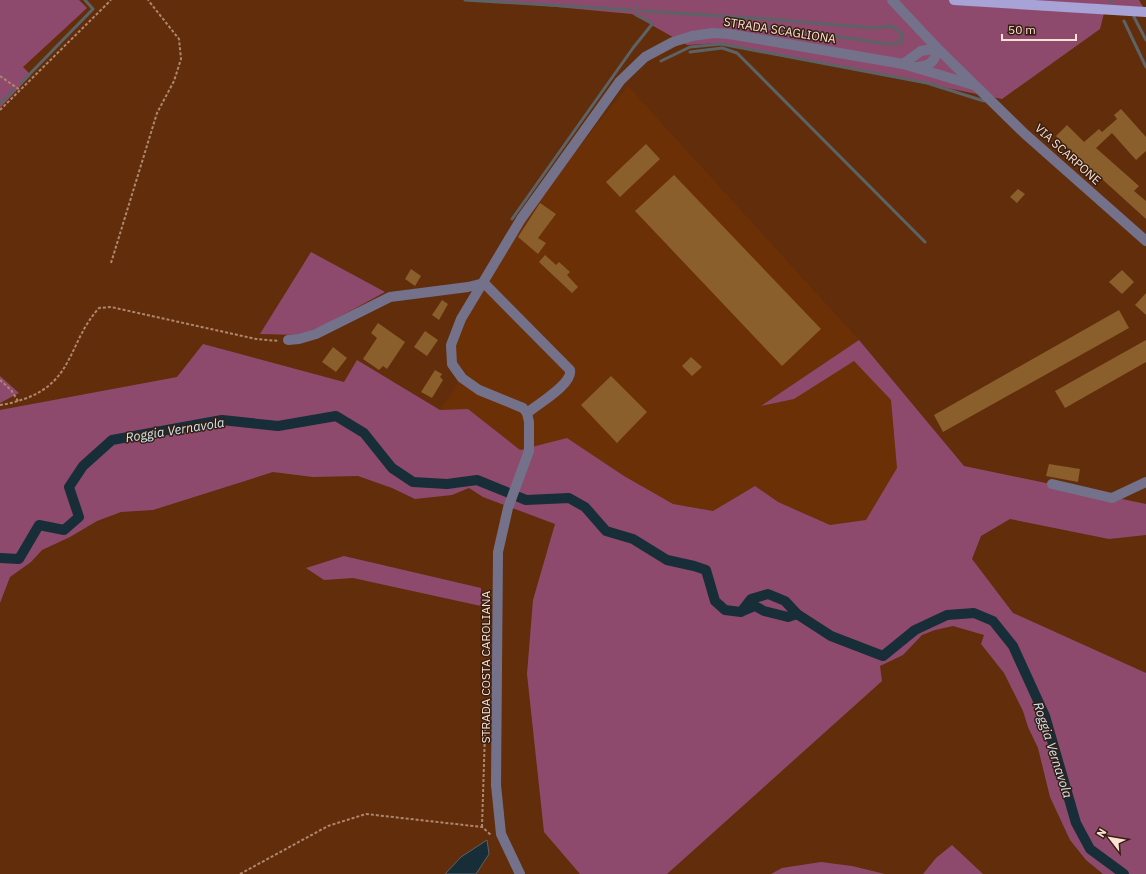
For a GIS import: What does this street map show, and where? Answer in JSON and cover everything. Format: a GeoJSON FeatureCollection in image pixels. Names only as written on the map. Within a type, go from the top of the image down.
{"type":"FeatureCollection","features":[{"type":"Feature","properties":{"kind":"main road"},"geometry":{"type":"LineString","coordinates":[[954,0],[1146,12]]}},
{"type":"Feature","properties":{"kind":"street","name":"VIA SCARPONE"},"geometry":{"type":"LineString","coordinates":[[892,0],[937,48],[1025,134],[1146,241]]}},
{"type":"Feature","properties":{"kind":"street"},"geometry":{"type":"LineString","coordinates":[[921,51],[923,39],[922,31]]}},
{"type":"Feature","properties":{"kind":"street","name":"STRADA SCAGLIONA"},"geometry":{"type":"LineString","coordinates":[[527,413],[515,404],[470,385],[462,378],[452,364],[451,345],[460,319],[484,283],[521,219],[620,82],[645,57],[673,42],[692,36],[713,33],[746,36],[903,64],[974,85]]}},
{"type":"Feature","properties":{"kind":"street"},"geometry":{"type":"LineString","coordinates":[[903,64],[921,51],[937,48],[936,58],[932,63],[927,66],[916,68]]}},
{"type":"Feature","properties":{"kind":"street"},"geometry":{"type":"LineString","coordinates":[[288,340],[299,339],[316,334],[390,297],[468,287],[484,283],[570,370],[570,379],[527,413]]}},
{"type":"Feature","properties":{"kind":"street","name":"STRADA COSTA CAROLIANA"},"geometry":{"type":"LineString","coordinates":[[520,874],[501,834],[496,785],[498,552],[508,508],[527,461],[530,440],[527,413]]}},
{"type":"Feature","properties":{"kind":"street"},"geometry":{"type":"LineString","coordinates":[[1052,484],[1112,498],[1146,482]]}},
{"type":"Feature","properties":{"kind":"path"},"geometry":{"type":"LineString","coordinates":[[0,110],[111,0]]}},
{"type":"Feature","properties":{"kind":"path"},"geometry":{"type":"LineString","coordinates":[[111,263],[157,113],[174,81],[181,59],[179,39],[148,0]]}},
{"type":"Feature","properties":{"kind":"path"},"geometry":{"type":"LineString","coordinates":[[0,76],[20,90]]}},
{"type":"Feature","properties":{"kind":"path"},"geometry":{"type":"LineString","coordinates":[[0,405],[18,401],[39,393],[59,378],[88,320],[99,308],[110,307],[256,339],[288,340]]}},
{"type":"Feature","properties":{"kind":"path"},"geometry":{"type":"LineString","coordinates":[[0,380],[11,390],[18,401]]}},
{"type":"Feature","properties":{"kind":"path"},"geometry":{"type":"LineString","coordinates":[[240,874],[328,826],[366,814],[482,827],[491,835],[494,841]]}},
{"type":"Feature","properties":{"kind":"shaded area"},"geometry":{"type":"Polygon","coordinates":[[[0,0],[79,0],[87,8],[23,67],[31,75],[0,108],[0,0]]]}},
{"type":"Feature","properties":{"kind":"shaded area"},"geometry":{"type":"Polygon","coordinates":[[[480,0],[1139,0],[1143,7],[1104,13],[1100,29],[1002,99],[722,43],[687,45],[632,14],[480,0]]]}},
{"type":"Feature","properties":{"kind":"shaded area"},"geometry":{"type":"Polygon","coordinates":[[[628,86],[859,340],[762,405],[794,399],[854,361],[891,400],[897,468],[866,520],[830,525],[778,502],[755,486],[713,511],[673,504],[624,476],[567,438],[520,450],[468,409],[440,410],[461,378],[450,346],[516,226],[628,86]]]}},
{"type":"Feature","properties":{"kind":"shaded area"},"geometry":{"type":"Polygon","coordinates":[[[311,252],[385,292],[323,326],[300,335],[260,334],[311,252]]]}},
{"type":"Feature","properties":{"kind":"shaded area"},"geometry":{"type":"Polygon","coordinates":[[[859,340],[964,466],[1146,504],[1146,535],[1109,539],[1010,519],[981,536],[972,559],[1013,613],[1146,673],[1146,874],[1103,874],[1086,860],[1070,840],[1050,797],[1038,748],[1028,727],[1023,711],[1004,673],[981,644],[984,635],[953,626],[922,635],[903,655],[880,666],[882,681],[667,874],[580,874],[544,832],[527,674],[533,600],[555,524],[483,497],[469,488],[452,495],[415,499],[392,488],[358,476],[313,477],[273,472],[153,510],[121,512],[97,521],[70,537],[42,550],[31,562],[10,577],[0,603],[0,410],[177,377],[203,344],[344,382],[357,360],[440,410],[468,409],[520,450],[567,438],[624,476],[673,504],[713,511],[755,486],[778,502],[830,525],[866,520],[897,468],[891,400],[854,361],[794,399],[761,406],[859,340]]]}},
{"type":"Feature","properties":{"kind":"shaded area"},"geometry":{"type":"Polygon","coordinates":[[[0,376],[19,393],[0,403],[0,376]]]}},
{"type":"Feature","properties":{"kind":"shaded area"},"geometry":{"type":"Polygon","coordinates":[[[344,556],[481,588],[481,606],[353,578],[324,580],[306,568],[344,556]]]}},
{"type":"Feature","properties":{"kind":"shaded area"},"geometry":{"type":"Polygon","coordinates":[[[952,845],[983,874],[923,874],[936,858],[952,845]]]}},
{"type":"Feature","properties":{"kind":"shaded area"},"geometry":{"type":"Polygon","coordinates":[[[821,862],[852,866],[885,874],[771,874],[782,868],[821,862]]]}},
{"type":"Feature","properties":{"kind":"water"},"geometry":{"type":"Polygon","coordinates":[[[487,840],[489,854],[476,874],[445,874],[461,857],[487,840]]]}},
{"type":"Feature","properties":{"kind":"building"},"geometry":{"type":"Polygon","coordinates":[[[1121,109],[1146,137],[1146,151],[1136,160],[1112,133],[1096,148],[1139,186],[1134,191],[1146,201],[1146,219],[1102,179],[1100,180],[1056,136],[1067,125],[1084,142],[1099,129],[1102,132],[1117,119],[1114,115],[1121,109]]]}},
{"type":"Feature","properties":{"kind":"building"},"geometry":{"type":"Polygon","coordinates":[[[646,144],[660,159],[620,197],[606,182],[646,144]]]}},
{"type":"Feature","properties":{"kind":"building"},"geometry":{"type":"Polygon","coordinates":[[[674,175],[821,329],[782,366],[635,211],[674,175]]]}},
{"type":"Feature","properties":{"kind":"building"},"geometry":{"type":"Polygon","coordinates":[[[1018,189],[1025,194],[1017,203],[1010,197],[1018,189]]]}},
{"type":"Feature","properties":{"kind":"building"},"geometry":{"type":"Polygon","coordinates":[[[540,203],[556,214],[538,238],[546,243],[538,254],[518,237],[540,203]]]}},
{"type":"Feature","properties":{"kind":"building"},"geometry":{"type":"Polygon","coordinates":[[[545,255],[556,265],[559,262],[570,272],[567,275],[578,287],[572,293],[539,262],[545,255]]]}},
{"type":"Feature","properties":{"kind":"building"},"geometry":{"type":"Polygon","coordinates":[[[411,269],[421,276],[415,286],[405,279],[411,269]]]}},
{"type":"Feature","properties":{"kind":"building"},"geometry":{"type":"Polygon","coordinates":[[[1122,270],[1134,282],[1122,294],[1109,282],[1122,270]]]}},
{"type":"Feature","properties":{"kind":"building"},"geometry":{"type":"Polygon","coordinates":[[[1146,293],[1146,315],[1135,305],[1146,293]]]}},
{"type":"Feature","properties":{"kind":"building"},"geometry":{"type":"Polygon","coordinates":[[[442,300],[448,304],[439,320],[432,315],[442,300]]]}},
{"type":"Feature","properties":{"kind":"building"},"geometry":{"type":"Polygon","coordinates":[[[1119,310],[1129,328],[943,432],[934,415],[1119,310]]]}},
{"type":"Feature","properties":{"kind":"building"},"geometry":{"type":"Polygon","coordinates":[[[378,323],[405,342],[387,369],[383,366],[379,370],[363,359],[377,338],[371,333],[378,323]]]}},
{"type":"Feature","properties":{"kind":"building"},"geometry":{"type":"Polygon","coordinates":[[[425,331],[438,340],[427,356],[414,347],[425,331]]]}},
{"type":"Feature","properties":{"kind":"building"},"geometry":{"type":"Polygon","coordinates":[[[1146,340],[1146,362],[1065,408],[1055,391],[1146,340]]]}},
{"type":"Feature","properties":{"kind":"building"},"geometry":{"type":"Polygon","coordinates":[[[333,347],[347,358],[336,372],[322,362],[333,347]]]}},
{"type":"Feature","properties":{"kind":"building"},"geometry":{"type":"Polygon","coordinates":[[[691,357],[702,367],[692,376],[682,366],[691,357]]]}},
{"type":"Feature","properties":{"kind":"building"},"geometry":{"type":"Polygon","coordinates":[[[435,370],[442,374],[440,377],[443,380],[432,398],[421,392],[435,370]]]}},
{"type":"Feature","properties":{"kind":"building"},"geometry":{"type":"Polygon","coordinates":[[[611,376],[647,412],[617,443],[581,405],[611,376]]]}},
{"type":"Feature","properties":{"kind":"building"},"geometry":{"type":"Polygon","coordinates":[[[1049,464],[1080,469],[1078,482],[1046,476],[1049,464]]]}},
{"type":"Feature","properties":{"kind":"waterway"},"geometry":{"type":"LineString","coordinates":[[21,83],[93,9],[85,0]]}},
{"type":"Feature","properties":{"kind":"waterway"},"geometry":{"type":"LineString","coordinates":[[465,0],[631,10]]}},
{"type":"Feature","properties":{"kind":"waterway"},"geometry":{"type":"LineString","coordinates":[[512,219],[633,48],[653,23],[636,15],[637,6]]}},
{"type":"Feature","properties":{"kind":"waterway"},"geometry":{"type":"LineString","coordinates":[[642,11],[769,19],[874,28],[892,26],[902,34],[901,43],[888,44],[765,26]]}},
{"type":"Feature","properties":{"kind":"waterway"},"geometry":{"type":"LineString","coordinates":[[1134,17],[1146,40]]}},
{"type":"Feature","properties":{"kind":"waterway"},"geometry":{"type":"LineString","coordinates":[[1124,21],[1146,67]]}},
{"type":"Feature","properties":{"kind":"waterway"},"geometry":{"type":"LineString","coordinates":[[661,61],[690,47],[721,44],[927,83],[984,101]]}},
{"type":"Feature","properties":{"kind":"waterway"},"geometry":{"type":"LineString","coordinates":[[690,52],[722,48],[737,53],[925,242]]}},
{"type":"Feature","properties":{"kind":"waterway"},"geometry":{"type":"LineString","coordinates":[[0,103],[14,90]]}},
{"type":"Feature","properties":{"kind":"waterway","name":"Roggia Vernavola"},"geometry":{"type":"LineString","coordinates":[[0,558],[19,559],[39,525],[64,530],[79,517],[69,487],[83,466],[112,440],[222,420],[278,426],[336,416],[364,433],[392,468],[413,482],[447,484],[477,480],[526,500],[569,498],[585,507],[606,531],[633,539],[667,560],[706,570],[715,601],[725,610],[741,612],[751,599],[768,594],[785,601],[797,614],[831,636],[883,656],[915,630],[947,615],[974,613],[993,621],[1013,646],[1045,716],[1076,823],[1090,849],[1124,874]]}},
{"type":"Feature","properties":{"kind":"waterway","name":"Roggia Vernavola"},"geometry":{"type":"LineString","coordinates":[[743,611],[755,606],[764,611],[788,617],[797,614]]}}]}
